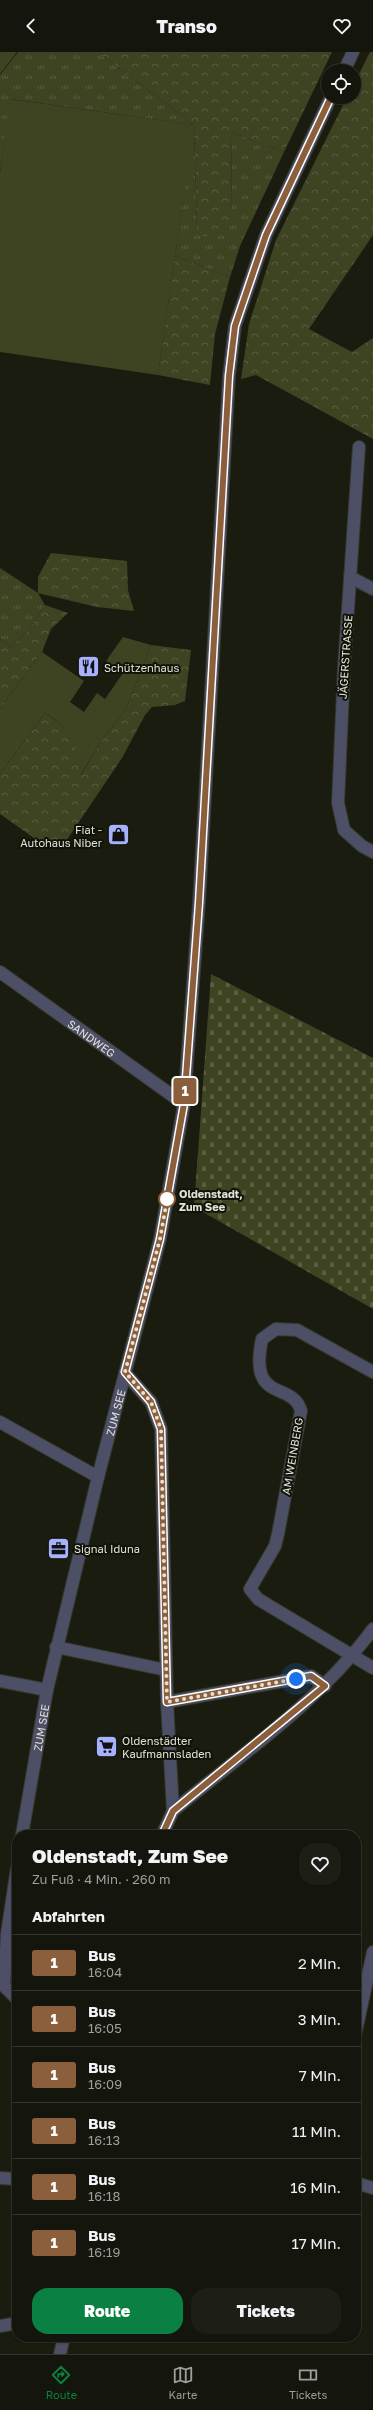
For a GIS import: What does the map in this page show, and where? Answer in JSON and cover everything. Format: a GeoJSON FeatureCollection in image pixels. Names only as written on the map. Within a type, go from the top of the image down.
{"type":"FeatureCollection","features":[{"type":"Feature","properties":{"kind":"street"},"geometry":{"type":"LineString","coordinates":[[347,64],[353,52]]}},
{"type":"Feature","properties":{"kind":"street","name":"ZUM SEE"},"geometry":{"type":"LineString","coordinates":[[23,1830],[56,1647],[160,1239],[184,1104],[199,903],[229,376],[235,326],[266,235],[328,104]]}},
{"type":"Feature","properties":{"kind":"street","name":"JÄGERSTRASSE"},"geometry":{"type":"LineString","coordinates":[[359,447],[350,577],[338,803],[344,830],[362,846],[373,852]]}},
{"type":"Feature","properties":{"kind":"street"},"geometry":{"type":"LineString","coordinates":[[350,577],[373,588]]}},
{"type":"Feature","properties":{"kind":"street","name":"SANDWEG"},"geometry":{"type":"LineString","coordinates":[[0,972],[184,1104]]}},
{"type":"Feature","properties":{"kind":"street","name":"AM WEINBERG"},"geometry":{"type":"LineString","coordinates":[[354,1656],[258,1598],[250,1589],[275,1546],[301,1411],[299,1402],[291,1396],[274,1390],[262,1378],[258,1354],[262,1339],[276,1328],[297,1330],[373,1372]]}},
{"type":"Feature","properties":{"kind":"street"},"geometry":{"type":"LineString","coordinates":[[125,1372],[151,1402],[161,1429],[167,1702],[173,1811]]}},
{"type":"Feature","properties":{"kind":"street"},"geometry":{"type":"LineString","coordinates":[[0,1422],[98,1478]]}},
{"type":"Feature","properties":{"kind":"street"},"geometry":{"type":"LineString","coordinates":[[164,1830],[173,1811],[325,1686],[354,1656],[373,1629]]}},
{"type":"Feature","properties":{"kind":"street"},"geometry":{"type":"LineString","coordinates":[[56,1647],[166,1670]]}},
{"type":"Feature","properties":{"kind":"street"},"geometry":{"type":"LineString","coordinates":[[354,1656],[373,1668]]}},
{"type":"Feature","properties":{"kind":"street"},"geometry":{"type":"LineString","coordinates":[[167,1702],[311,1676],[325,1686]]}},
{"type":"Feature","properties":{"kind":"street"},"geometry":{"type":"LineString","coordinates":[[0,1681],[47,1690]]}},
{"type":"Feature","properties":{"kind":"street"},"geometry":{"type":"LineString","coordinates":[[12,1901],[2,1986],[12,1995]]}},
{"type":"Feature","properties":{"kind":"street"},"geometry":{"type":"LineString","coordinates":[[361,2008],[373,1952]]}},
{"type":"Feature","properties":{"kind":"street"},"geometry":{"type":"LineString","coordinates":[[0,2178],[12,2179]]}},
{"type":"Feature","properties":{"kind":"street"},"geometry":{"type":"LineString","coordinates":[[361,2184],[373,2188]]}},
{"type":"Feature","properties":{"kind":"street"},"geometry":{"type":"LineString","coordinates":[[0,2326],[12,2324]]}},
{"type":"Feature","properties":{"kind":"street"},"geometry":{"type":"LineString","coordinates":[[61,2352],[63,2342]]}},
{"type":"Feature","properties":{"kind":"green space"},"geometry":{"type":"Polygon","coordinates":[[[0,52],[17,52],[0,74],[0,52]]]}},
{"type":"Feature","properties":{"kind":"green space"},"geometry":{"type":"Polygon","coordinates":[[[18,52],[98,52],[194,125],[197,231],[232,214],[231,132],[284,152],[240,246],[230,277],[175,256],[193,125],[11,99],[0,171],[0,75],[18,52]]]}},
{"type":"Feature","properties":{"kind":"green space"},"geometry":{"type":"Polygon","coordinates":[[[98,52],[332,52],[326,64],[321,64],[321,75],[284,152],[231,132],[232,214],[223,228],[204,237],[197,231],[194,125],[98,52]]]}},
{"type":"Feature","properties":{"kind":"green space"},"geometry":{"type":"Polygon","coordinates":[[[370,52],[373,52],[373,235],[309,329],[352,352],[373,338],[373,439],[256,375],[241,379],[249,324],[276,240],[344,104],[361,104],[361,70],[370,52]]]}},
{"type":"Feature","properties":{"kind":"green space"},"geometry":{"type":"Polygon","coordinates":[[[10,99],[194,125],[158,375],[0,352],[0,172],[10,99]]]}},
{"type":"Feature","properties":{"kind":"green space"},"geometry":{"type":"Polygon","coordinates":[[[175,256],[230,277],[215,334],[210,385],[158,375],[175,256]]]}},
{"type":"Feature","properties":{"kind":"green space"},"geometry":{"type":"Polygon","coordinates":[[[51,553],[127,561],[128,590],[134,611],[97,607],[38,593],[38,577],[51,553]]]}},
{"type":"Feature","properties":{"kind":"green space"},"geometry":{"type":"Polygon","coordinates":[[[0,568],[38,593],[45,605],[29,629],[11,647],[0,639],[0,568]]]}},
{"type":"Feature","properties":{"kind":"green space"},"geometry":{"type":"Polygon","coordinates":[[[45,605],[68,613],[51,629],[42,652],[0,709],[0,639],[11,647],[29,629],[45,605]]]}},
{"type":"Feature","properties":{"kind":"green space"},"geometry":{"type":"Polygon","coordinates":[[[123,637],[151,645],[126,709],[102,740],[80,776],[78,756],[72,739],[61,725],[45,713],[0,774],[0,709],[42,652],[84,681],[70,702],[84,712],[97,693],[105,699],[123,673],[106,661],[123,637]]]}},
{"type":"Feature","properties":{"kind":"green space"},"geometry":{"type":"Polygon","coordinates":[[[151,645],[191,650],[185,701],[175,705],[152,707],[145,715],[122,758],[62,847],[48,848],[0,814],[0,774],[45,713],[62,726],[72,737],[80,756],[81,775],[102,740],[126,709],[151,645]]]}},
{"type":"Feature","properties":{"kind":"green space"},"geometry":{"type":"Polygon","coordinates":[[[211,974],[373,1058],[373,1309],[194,1207],[211,974]]]}},
{"type":"Feature","properties":{"kind":"bus line","name":"1"},"geometry":{"type":"LineString","coordinates":[[164,1830],[173,1811],[325,1686],[311,1676],[167,1702],[161,1429],[151,1402],[137,1384],[125,1372],[160,1239],[184,1104],[199,903],[229,376],[235,326],[247,287],[266,235],[328,104]]}},
{"type":"Feature","properties":{"kind":"place","name":"Schützenhaus"},"geometry":{"type":"Point","coordinates":[89,667]}},
{"type":"Feature","properties":{"kind":"place","name":"Fiat - Autohaus Niber"},"geometry":{"type":"Point","coordinates":[118,835]}},
{"type":"Feature","properties":{"kind":"place","name":"Oldenstadt, Zum See"},"geometry":{"type":"Point","coordinates":[167,1199]}},
{"type":"Feature","properties":{"kind":"place","name":"Signal Iduna"},"geometry":{"type":"Point","coordinates":[58,1548]}},
{"type":"Feature","properties":{"kind":"place","name":"Oldenstädter Kaufmannsladen"},"geometry":{"type":"Point","coordinates":[107,1746]}},
{"type":"Feature","properties":{"kind":"route"},"geometry":{"type":"LineString","coordinates":[[167,1199],[168,1194],[160,1239],[125,1372],[137,1384],[151,1402],[161,1429],[167,1702],[296,1679]]}}]}
